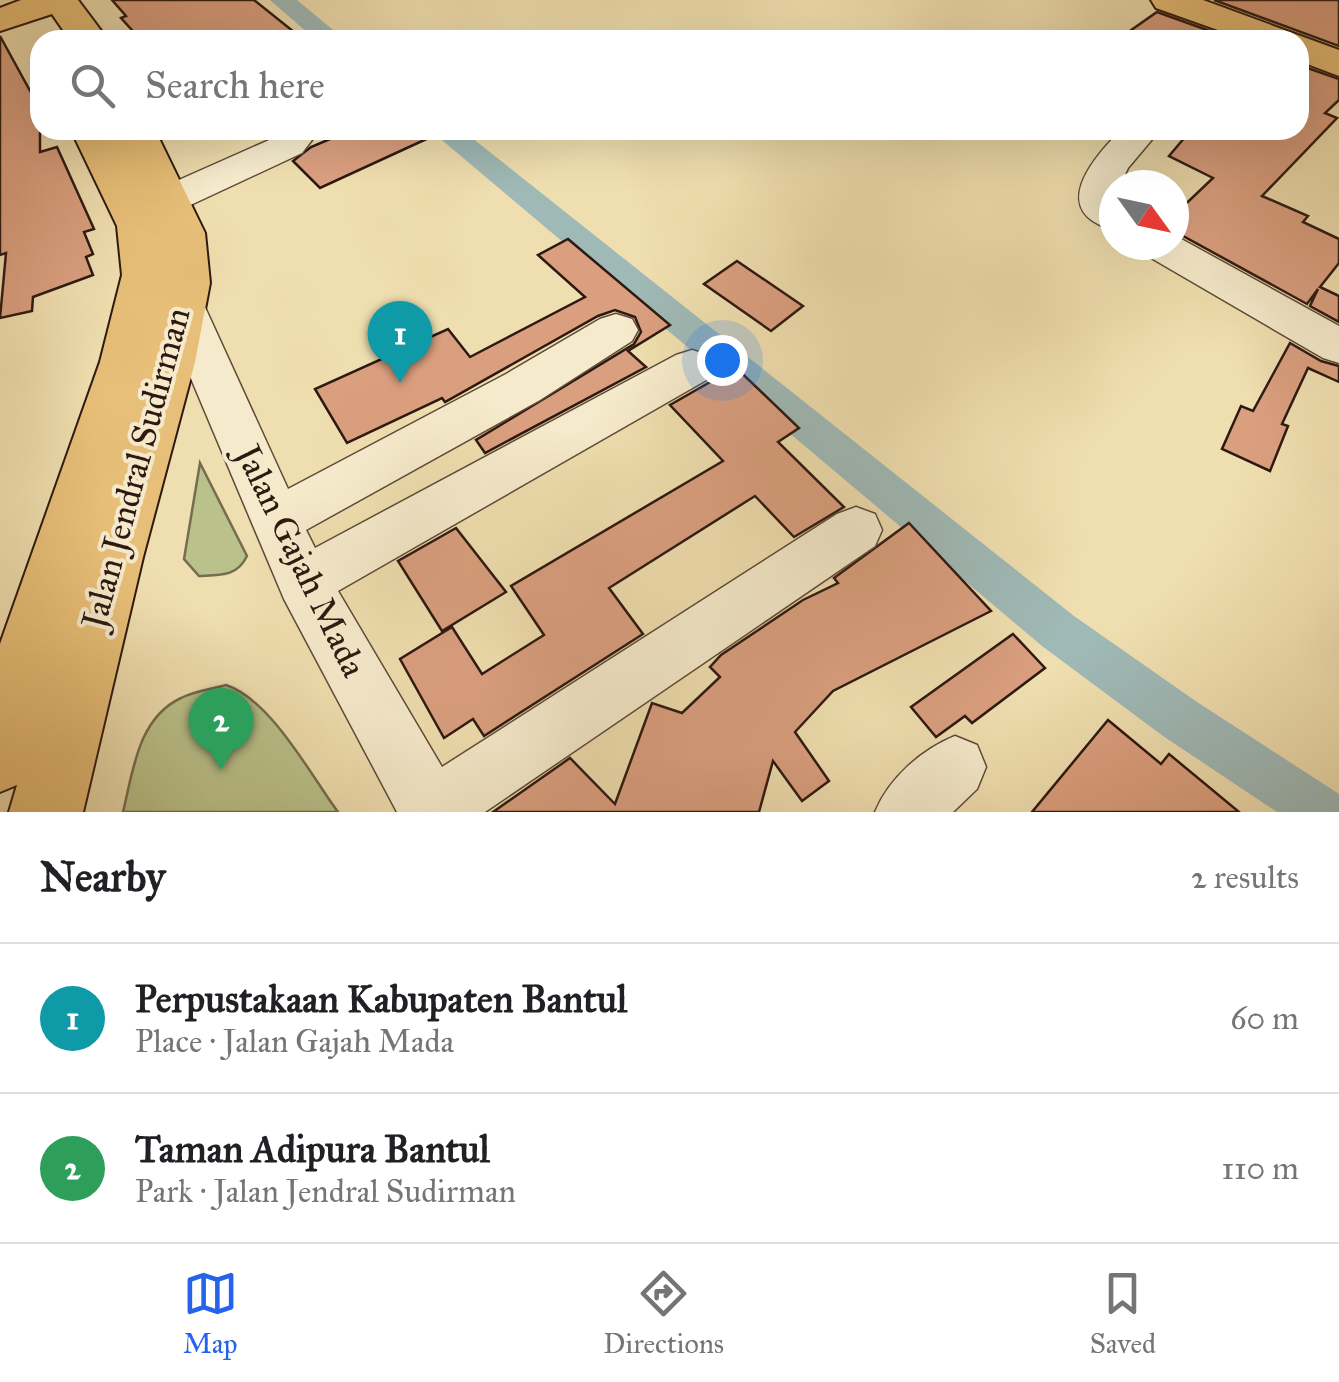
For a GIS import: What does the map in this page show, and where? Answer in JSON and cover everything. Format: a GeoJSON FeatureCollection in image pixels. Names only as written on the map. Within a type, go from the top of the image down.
{"type":"FeatureCollection","features":[{"type":"Feature","properties":{"kind":"main road"},"geometry":{"type":"LineString","coordinates":[[1170,0],[1245,30]]}},
{"type":"Feature","properties":{"kind":"main road"},"geometry":{"type":"LineString","coordinates":[[39,11],[72,30]]}},
{"type":"Feature","properties":{"kind":"main road"},"geometry":{"type":"LineString","coordinates":[[1309,51],[1339,64]]}},
{"type":"Feature","properties":{"kind":"main road","name":"Jalan Jendral Sudirman"},"geometry":{"type":"LineString","coordinates":[[46,812],[85,561],[146,275],[140,226],[97,140]]}},
{"type":"Feature","properties":{"kind":"main road","name":"Jalan Jendral Sudirman"},"geometry":{"type":"LineString","coordinates":[[0,756],[169,362],[182,305],[186,254],[182,232],[139,140]]}},
{"type":"Feature","properties":{"kind":"street"},"geometry":{"type":"LineString","coordinates":[[168,200],[293,140]]}},
{"type":"Feature","properties":{"kind":"street"},"geometry":{"type":"LineString","coordinates":[[1108,170],[1133,140]]}},
{"type":"Feature","properties":{"kind":"street"},"geometry":{"type":"LineString","coordinates":[[1187,260],[1339,346]]}},
{"type":"Feature","properties":{"kind":"street","name":"Jalan Gajah Mada"},"geometry":{"type":"LineString","coordinates":[[182,305],[303,582],[431,812]]}},
{"type":"Feature","properties":{"kind":"street"},"geometry":{"type":"LineString","coordinates":[[277,520],[523,387],[616,330]]}},
{"type":"Feature","properties":{"kind":"street"},"geometry":{"type":"LineString","coordinates":[[303,582],[692,368]]}},
{"type":"Feature","properties":{"kind":"street"},"geometry":{"type":"LineString","coordinates":[[431,812],[856,530]]}},
{"type":"Feature","properties":{"kind":"street"},"geometry":{"type":"LineString","coordinates":[[906,812],[956,766]]}},
{"type":"Feature","properties":{"kind":"green space"},"geometry":{"type":"Polygon","coordinates":[[[200,463],[247,556],[227,574],[199,576],[184,559],[200,463]]]}},
{"type":"Feature","properties":{"kind":"green space"},"geometry":{"type":"Polygon","coordinates":[[[226,685],[243,693],[274,722],[338,812],[123,812],[134,763],[155,718],[181,698],[226,685]]]}},
{"type":"Feature","properties":{"kind":"building"},"geometry":{"type":"Polygon","coordinates":[[[112,0],[254,0],[292,30],[132,30],[121,18],[126,16],[112,0]]]}},
{"type":"Feature","properties":{"kind":"building"},"geometry":{"type":"Polygon","coordinates":[[[1214,0],[1339,0],[1339,46],[1309,35],[1309,30],[1296,30],[1214,0]]]}},
{"type":"Feature","properties":{"kind":"building"},"geometry":{"type":"Polygon","coordinates":[[[1157,12],[1207,30],[1131,30],[1157,12]]]}},
{"type":"Feature","properties":{"kind":"building"},"geometry":{"type":"Polygon","coordinates":[[[0,36],[30,91],[30,140],[40,140],[40,152],[57,147],[94,229],[84,232],[93,254],[86,257],[93,275],[33,297],[32,311],[0,318],[6,253],[0,255],[0,36]]]}},
{"type":"Feature","properties":{"kind":"building"},"geometry":{"type":"Polygon","coordinates":[[[1309,68],[1339,79],[1339,100],[1325,113],[1337,118],[1262,196],[1308,216],[1303,222],[1339,239],[1339,263],[1320,287],[1339,296],[1339,322],[1310,306],[1318,289],[1307,304],[1189,239],[1189,201],[1213,178],[1169,156],[1183,140],[1309,140],[1309,68]]]}},
{"type":"Feature","properties":{"kind":"building"},"geometry":{"type":"Polygon","coordinates":[[[327,140],[424,140],[320,188],[293,161],[327,140]]]}},
{"type":"Feature","properties":{"kind":"building"},"geometry":{"type":"Polygon","coordinates":[[[568,239],[670,325],[628,351],[646,367],[485,453],[476,440],[634,344],[641,332],[635,317],[615,310],[445,402],[442,398],[347,443],[315,389],[448,329],[470,357],[585,297],[538,255],[568,239]]]}},
{"type":"Feature","properties":{"kind":"building"},"geometry":{"type":"Polygon","coordinates":[[[737,261],[803,306],[771,331],[704,284],[737,261]]]}},
{"type":"Feature","properties":{"kind":"building"},"geometry":{"type":"Polygon","coordinates":[[[1290,343],[1321,361],[1339,366],[1339,382],[1308,368],[1282,424],[1288,426],[1270,471],[1222,449],[1241,406],[1253,411],[1290,343]]]}},
{"type":"Feature","properties":{"kind":"building"},"geometry":{"type":"Polygon","coordinates":[[[726,358],[799,428],[778,442],[844,507],[794,537],[755,496],[609,588],[643,634],[484,736],[473,719],[444,738],[400,659],[452,627],[482,674],[544,635],[511,586],[723,461],[670,405],[710,382],[718,369],[717,363],[726,358]]]}},
{"type":"Feature","properties":{"kind":"building"},"geometry":{"type":"Polygon","coordinates":[[[909,523],[991,611],[833,691],[795,732],[829,781],[802,801],[773,761],[759,812],[493,812],[570,758],[615,804],[652,703],[682,713],[720,677],[710,667],[721,655],[803,600],[838,583],[834,578],[909,523]]]}},
{"type":"Feature","properties":{"kind":"building"},"geometry":{"type":"Polygon","coordinates":[[[456,528],[506,592],[442,631],[398,561],[456,528]]]}},
{"type":"Feature","properties":{"kind":"building"},"geometry":{"type":"Polygon","coordinates":[[[1013,634],[1045,668],[972,723],[965,716],[936,737],[911,707],[1013,634]]]}},
{"type":"Feature","properties":{"kind":"building"},"geometry":{"type":"Polygon","coordinates":[[[1108,720],[1161,764],[1169,754],[1239,812],[1032,812],[1108,720]]]}},
{"type":"Feature","properties":{"kind":"waterway"},"geometry":{"type":"LineString","coordinates":[[282,0],[320,30]]}},
{"type":"Feature","properties":{"kind":"waterway"},"geometry":{"type":"LineString","coordinates":[[456,140],[1058,631],[1180,719],[1322,812]]}},
{"type":"Feature","properties":{"kind":"place","name":"Perpustakaan Kabupaten Bantul"},"geometry":{"type":"Point","coordinates":[400,383]}},
{"type":"Feature","properties":{"kind":"place","name":"Taman Adipura Bantul"},"geometry":{"type":"Point","coordinates":[221,770]}}]}
